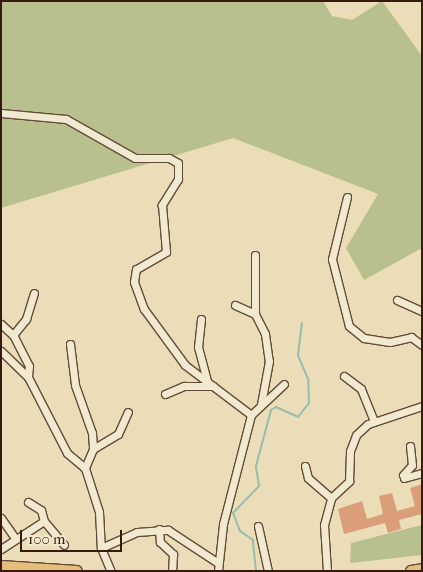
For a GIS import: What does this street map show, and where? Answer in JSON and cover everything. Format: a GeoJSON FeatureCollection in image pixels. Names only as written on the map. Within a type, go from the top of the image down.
{"type":"FeatureCollection","features":[{"type":"Feature","properties":{"kind":"main road"},"geometry":{"type":"LineString","coordinates":[[1,566],[14,569],[77,571]]}},
{"type":"Feature","properties":{"kind":"main road"},"geometry":{"type":"LineString","coordinates":[[411,571],[422,569]]}},
{"type":"Feature","properties":{"kind":"street"},"geometry":{"type":"LineString","coordinates":[[1,113],[66,118],[135,158],[169,158],[178,163],[178,179],[162,205],[166,252],[136,269],[133,276],[144,310],[185,365],[251,414]]}},
{"type":"Feature","properties":{"kind":"street"},"geometry":{"type":"LineString","coordinates":[[347,197],[332,260],[349,326],[364,338],[390,342],[411,338],[422,345]]}},
{"type":"Feature","properties":{"kind":"street"},"geometry":{"type":"LineString","coordinates":[[255,255],[256,314],[265,334],[269,361],[261,404]]}},
{"type":"Feature","properties":{"kind":"street"},"geometry":{"type":"LineString","coordinates":[[13,335],[26,319],[34,293]]}},
{"type":"Feature","properties":{"kind":"street"},"geometry":{"type":"LineString","coordinates":[[397,300],[422,311]]}},
{"type":"Feature","properties":{"kind":"street"},"geometry":{"type":"LineString","coordinates":[[235,306],[256,314]]}},
{"type":"Feature","properties":{"kind":"street"},"geometry":{"type":"LineString","coordinates":[[201,319],[198,347],[210,383]]}},
{"type":"Feature","properties":{"kind":"street"},"geometry":{"type":"LineString","coordinates":[[1,324],[13,335],[29,366],[28,376]]}},
{"type":"Feature","properties":{"kind":"street"},"geometry":{"type":"LineString","coordinates":[[70,344],[75,385],[89,419],[93,449],[86,468]]}},
{"type":"Feature","properties":{"kind":"street"},"geometry":{"type":"LineString","coordinates":[[1,351],[28,376],[67,453],[86,468],[97,502],[101,548],[111,571]]}},
{"type":"Feature","properties":{"kind":"street"},"geometry":{"type":"LineString","coordinates":[[344,376],[361,389],[374,422]]}},
{"type":"Feature","properties":{"kind":"street"},"geometry":{"type":"LineString","coordinates":[[165,394],[184,386],[210,383]]}},
{"type":"Feature","properties":{"kind":"street"},"geometry":{"type":"LineString","coordinates":[[101,548],[138,532],[159,529],[176,533],[218,567],[251,414],[284,384]]}},
{"type":"Feature","properties":{"kind":"street"},"geometry":{"type":"LineString","coordinates":[[326,571],[324,525],[331,498],[347,485],[356,435],[374,422],[422,406]]}},
{"type":"Feature","properties":{"kind":"street"},"geometry":{"type":"LineString","coordinates":[[93,449],[118,434],[128,412]]}},
{"type":"Feature","properties":{"kind":"street"},"geometry":{"type":"LineString","coordinates":[[410,446],[412,465],[403,477],[422,473]]}},
{"type":"Feature","properties":{"kind":"street"},"geometry":{"type":"LineString","coordinates":[[305,466],[308,478],[331,498]]}},
{"type":"Feature","properties":{"kind":"street"},"geometry":{"type":"LineString","coordinates":[[28,502],[41,510],[44,521],[64,545]]}},
{"type":"Feature","properties":{"kind":"street"},"geometry":{"type":"LineString","coordinates":[[1,518],[15,538]]}},
{"type":"Feature","properties":{"kind":"street"},"geometry":{"type":"LineString","coordinates":[[1,549],[15,538],[44,521]]}},
{"type":"Feature","properties":{"kind":"street"},"geometry":{"type":"LineString","coordinates":[[258,526],[268,571]]}},
{"type":"Feature","properties":{"kind":"street"},"geometry":{"type":"LineString","coordinates":[[159,529],[160,542],[173,554],[172,571]]}},
{"type":"Feature","properties":{"kind":"green space"},"geometry":{"type":"Polygon","coordinates":[[[1,1],[323,1],[332,16],[352,20],[382,1],[422,56],[422,248],[364,280],[346,248],[378,194],[233,138],[1,208],[1,1]]]}},
{"type":"Feature","properties":{"kind":"green space"},"geometry":{"type":"Polygon","coordinates":[[[422,525],[422,555],[350,563],[351,543],[422,525]]]}},
{"type":"Feature","properties":{"kind":"building"},"geometry":{"type":"Polygon","coordinates":[[[422,484],[422,514],[399,520],[401,529],[388,533],[385,523],[344,534],[338,509],[362,501],[367,519],[383,514],[379,496],[392,493],[397,511],[415,506],[410,488],[422,484]]]}},
{"type":"Feature","properties":{"kind":"waterway"},"geometry":{"type":"LineString","coordinates":[[256,571],[253,540],[240,531],[233,513],[259,486],[256,466],[271,410],[276,407],[298,417],[309,403],[308,379],[298,355],[302,323]]}}]}
